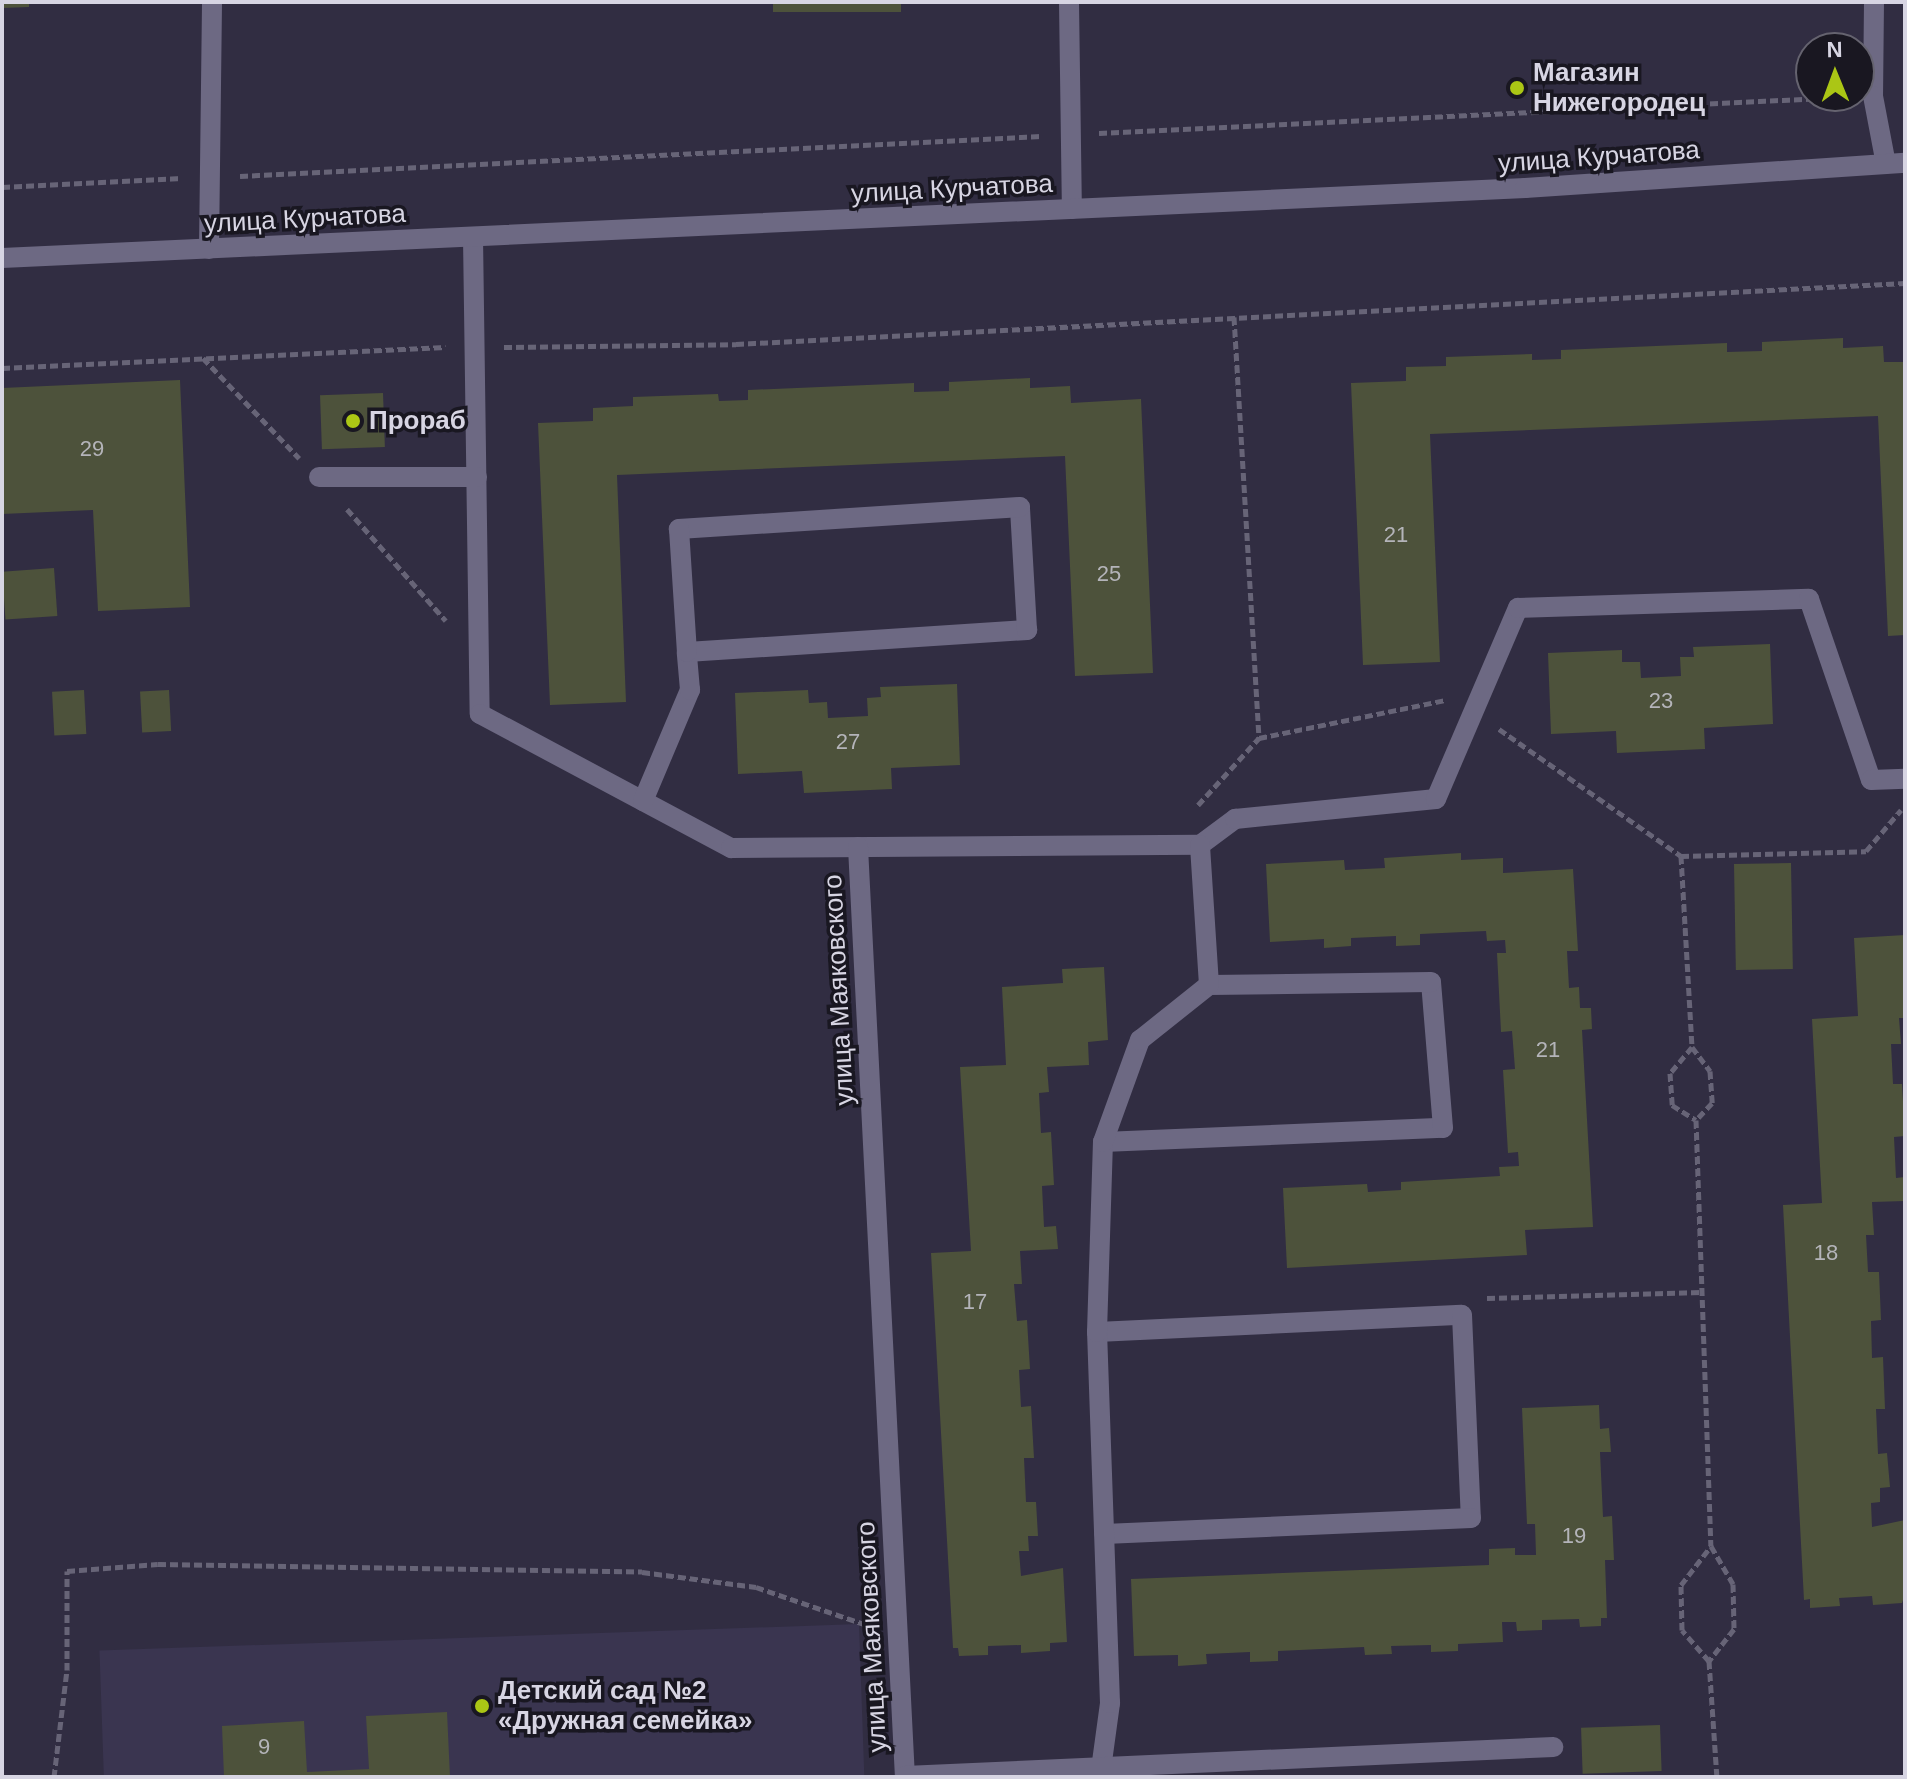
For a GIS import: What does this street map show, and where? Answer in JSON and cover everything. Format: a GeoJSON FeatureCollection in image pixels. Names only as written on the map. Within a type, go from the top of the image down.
{"type":"FeatureCollection","features":[{"type":"Feature","properties":{"kind":"street"},"geometry":{"type":"LineString","coordinates":[[209,249],[212,2]]}},
{"type":"Feature","properties":{"kind":"street"},"geometry":{"type":"LineString","coordinates":[[1069,2],[1072,209]]}},
{"type":"Feature","properties":{"kind":"street"},"geometry":{"type":"LineString","coordinates":[[1874,2],[1874,32]]}},
{"type":"Feature","properties":{"kind":"street"},"geometry":{"type":"LineString","coordinates":[[1875,102],[1896,163]]}},
{"type":"Feature","properties":{"kind":"street","name":"улица Курчатова"},"geometry":{"type":"LineString","coordinates":[[2,258],[1525,188],[1896,163]]}},
{"type":"Feature","properties":{"kind":"street","name":"улица Маяковского"},"geometry":{"type":"LineString","coordinates":[[473,237],[480,714],[731,848],[858,847],[905,1777]]}},
{"type":"Feature","properties":{"kind":"street"},"geometry":{"type":"LineString","coordinates":[[319,477],[477,477]]}},
{"type":"Feature","properties":{"kind":"street"},"geometry":{"type":"LineString","coordinates":[[643,801],[690,690],[687,652],[679,529],[1020,507],[1027,630],[687,652]]}},
{"type":"Feature","properties":{"kind":"street"},"geometry":{"type":"LineString","coordinates":[[858,847],[1200,845],[1235,819],[1436,799],[1518,608],[1809,599],[1871,780],[1905,779]]}},
{"type":"Feature","properties":{"kind":"street"},"geometry":{"type":"LineString","coordinates":[[1200,845],[1209,985]]}},
{"type":"Feature","properties":{"kind":"street"},"geometry":{"type":"LineString","coordinates":[[1101,1769],[1110,1703],[1097,1332],[1103,1142],[1140,1040],[1209,985],[1431,982],[1443,1128],[1103,1142]]}},
{"type":"Feature","properties":{"kind":"street"},"geometry":{"type":"LineString","coordinates":[[1097,1332],[1462,1315],[1471,1518],[1104,1534]]}},
{"type":"Feature","properties":{"kind":"street"},"geometry":{"type":"LineString","coordinates":[[905,1777],[1553,1747]]}},
{"type":"Feature","properties":{"kind":"path"},"geometry":{"type":"LineString","coordinates":[[2,187],[1795,100]]}},
{"type":"Feature","properties":{"kind":"path"},"geometry":{"type":"LineString","coordinates":[[2,368],[475,347],[736,344],[1905,283]]}},
{"type":"Feature","properties":{"kind":"path"},"geometry":{"type":"LineString","coordinates":[[1234,317],[1259,738],[1452,699],[1474,711],[1681,856],[1866,851],[1905,803]]}},
{"type":"Feature","properties":{"kind":"path"},"geometry":{"type":"LineString","coordinates":[[1681,856],[1692,1047],[1710,1071],[1712,1103],[1696,1120],[1711,1546],[1733,1584],[1734,1629],[1709,1661]]}},
{"type":"Feature","properties":{"kind":"path"},"geometry":{"type":"LineString","coordinates":[[1692,1047],[1670,1073],[1672,1105],[1696,1120]]}},
{"type":"Feature","properties":{"kind":"path"},"geometry":{"type":"LineString","coordinates":[[1711,1546],[1681,1585],[1682,1630],[1709,1661],[1717,1777]]}},
{"type":"Feature","properties":{"kind":"path"},"geometry":{"type":"LineString","coordinates":[[54,1777],[67,1670],[67,1571],[158,1564],[642,1572],[756,1587],[898,1636]]}},
{"type":"Feature","properties":{"kind":"shaded area","name":"Детский сад №2 «Дружная семейка»"},"geometry":{"type":"Polygon","coordinates":[[[859,1624],[864,1777],[104,1777],[99,1651],[859,1624]]]}},
{"type":"Feature","properties":{"kind":"building"},"geometry":{"type":"Polygon","coordinates":[[[2,2],[29,2],[29,7],[2,8],[2,2]]]}},
{"type":"Feature","properties":{"kind":"building"},"geometry":{"type":"Polygon","coordinates":[[[773,2],[901,2],[901,12],[773,12],[773,2]]]}},
{"type":"Feature","properties":{"kind":"building"},"geometry":{"type":"Polygon","coordinates":[[[1843,338],[1843,348],[1883,346],[1884,362],[1905,362],[1905,635],[1888,636],[1878,416],[1430,434],[1440,662],[1363,665],[1351,383],[1406,381],[1406,367],[1446,366],[1446,357],[1532,354],[1532,360],[1561,359],[1561,350],[1727,343],[1727,352],[1762,351],[1762,342],[1843,338]]]}},
{"type":"Feature","properties":{"kind":"building"},"geometry":{"type":"Polygon","coordinates":[[[1030,378],[1030,388],[1070,386],[1071,403],[1141,399],[1153,673],[1075,676],[1065,456],[617,475],[626,702],[550,705],[538,423],[593,421],[593,408],[633,406],[633,397],[718,394],[719,401],[748,400],[748,390],[914,383],[914,392],[949,391],[949,382],[1030,378]]]}},
{"type":"Feature","properties":{"kind":"building"},"geometry":{"type":"Polygon","coordinates":[[[180,380],[190,607],[98,611],[93,510],[2,514],[2,388],[180,380]]]}},
{"type":"Feature","properties":{"kind":"building","name":"Прораб"},"geometry":{"type":"Polygon","coordinates":[[[383,393],[385,447],[322,449],[320,395],[383,393]]]}},
{"type":"Feature","properties":{"kind":"building"},"geometry":{"type":"Polygon","coordinates":[[[54,568],[57,616],[5,620],[2,572],[54,568]]]}},
{"type":"Feature","properties":{"kind":"building"},"geometry":{"type":"Polygon","coordinates":[[[1770,644],[1773,724],[1704,728],[1705,749],[1617,753],[1616,731],[1551,734],[1548,653],[1622,650],[1622,662],[1640,662],[1641,678],[1681,676],[1680,657],[1694,657],[1693,647],[1770,644]]]}},
{"type":"Feature","properties":{"kind":"building"},"geometry":{"type":"Polygon","coordinates":[[[957,684],[960,765],[891,768],[892,789],[804,793],[802,771],[738,774],[735,693],[808,690],[809,703],[827,702],[828,718],[868,716],[867,698],[881,697],[880,687],[957,684]]]}},
{"type":"Feature","properties":{"kind":"building"},"geometry":{"type":"Polygon","coordinates":[[[84,690],[86,734],[54,736],[52,692],[84,690]]]}},
{"type":"Feature","properties":{"kind":"building"},"geometry":{"type":"Polygon","coordinates":[[[169,690],[171,731],[142,732],[140,692],[169,690]]]}},
{"type":"Feature","properties":{"kind":"building"},"geometry":{"type":"Polygon","coordinates":[[[1461,853],[1461,860],[1503,858],[1503,873],[1573,869],[1578,951],[1567,951],[1569,988],[1579,987],[1580,1008],[1591,1008],[1592,1029],[1582,1030],[1593,1227],[1525,1230],[1527,1255],[1287,1268],[1283,1188],[1367,1184],[1368,1192],[1401,1190],[1401,1182],[1500,1176],[1499,1167],[1519,1166],[1518,1152],[1508,1153],[1503,1070],[1515,1069],[1512,1031],[1501,1032],[1497,953],[1506,953],[1505,940],[1487,941],[1486,931],[1420,934],[1420,945],[1396,946],[1396,936],[1351,938],[1351,946],[1324,948],[1324,939],[1270,942],[1266,864],[1344,860],[1345,870],[1385,868],[1384,858],[1461,853]]]}},
{"type":"Feature","properties":{"kind":"building"},"geometry":{"type":"Polygon","coordinates":[[[1791,863],[1793,969],[1736,970],[1734,864],[1791,863]]]}},
{"type":"Feature","properties":{"kind":"building"},"geometry":{"type":"Polygon","coordinates":[[[1905,935],[1905,1018],[1899,1018],[1901,1044],[1891,1044],[1893,1084],[1902,1084],[1905,1136],[1894,1137],[1896,1178],[1905,1177],[1905,1201],[1872,1202],[1874,1235],[1866,1235],[1868,1272],[1879,1272],[1881,1320],[1871,1321],[1872,1358],[1883,1357],[1885,1409],[1876,1409],[1878,1454],[1887,1453],[1890,1487],[1880,1488],[1880,1502],[1871,1503],[1872,1527],[1905,1520],[1905,1594],[1902,1603],[1873,1605],[1872,1596],[1839,1598],[1840,1606],[1810,1608],[1810,1599],[1804,1600],[1783,1205],[1822,1203],[1812,1019],[1858,1016],[1854,938],[1905,935]]]}},
{"type":"Feature","properties":{"kind":"building"},"geometry":{"type":"Polygon","coordinates":[[[1104,967],[1108,1040],[1088,1042],[1089,1065],[1047,1067],[1049,1092],[1039,1093],[1041,1133],[1051,1132],[1054,1185],[1042,1186],[1044,1227],[1056,1226],[1058,1249],[1020,1251],[1022,1284],[1014,1284],[1017,1321],[1027,1320],[1030,1369],[1019,1370],[1021,1407],[1031,1406],[1034,1458],[1024,1458],[1026,1502],[1036,1502],[1038,1536],[1028,1536],[1029,1551],[1019,1551],[1021,1576],[1063,1568],[1067,1642],[1050,1643],[1050,1651],[1021,1653],[1021,1645],[988,1646],[988,1655],[959,1656],[958,1648],[953,1648],[931,1253],[971,1251],[960,1067],[1006,1065],[1002,987],[1063,983],[1062,969],[1104,967]]]}},
{"type":"Feature","properties":{"kind":"building"},"geometry":{"type":"Polygon","coordinates":[[[1599,1405],[1600,1429],[1609,1428],[1611,1452],[1600,1452],[1603,1517],[1612,1516],[1614,1560],[1605,1560],[1607,1618],[1601,1618],[1601,1626],[1580,1627],[1579,1619],[1542,1620],[1542,1630],[1517,1631],[1516,1622],[1502,1622],[1503,1642],[1458,1644],[1458,1651],[1431,1652],[1431,1645],[1391,1646],[1392,1654],[1365,1655],[1364,1647],[1278,1651],[1278,1661],[1250,1662],[1250,1652],[1206,1654],[1207,1664],[1178,1666],[1178,1655],[1134,1656],[1131,1579],[1489,1565],[1489,1549],[1515,1548],[1515,1555],[1536,1555],[1535,1524],[1527,1524],[1522,1408],[1599,1405]]]}},
{"type":"Feature","properties":{"kind":"building"},"geometry":{"type":"Polygon","coordinates":[[[447,1712],[450,1777],[224,1777],[222,1726],[304,1721],[307,1772],[369,1769],[366,1716],[447,1712]]]}},
{"type":"Feature","properties":{"kind":"building"},"geometry":{"type":"Polygon","coordinates":[[[1660,1725],[1662,1771],[1583,1774],[1581,1728],[1660,1725]]]}},
{"type":"Feature","properties":{"kind":"place","name":"Магазин Нижегородец"},"geometry":{"type":"Point","coordinates":[1517,88]}},
{"type":"Feature","properties":{"kind":"place","name":"Прораб"},"geometry":{"type":"Point","coordinates":[353,421]}},
{"type":"Feature","properties":{"kind":"place","name":"Детский сад №2 «Дружная семейка»"},"geometry":{"type":"Point","coordinates":[482,1706]}}]}
